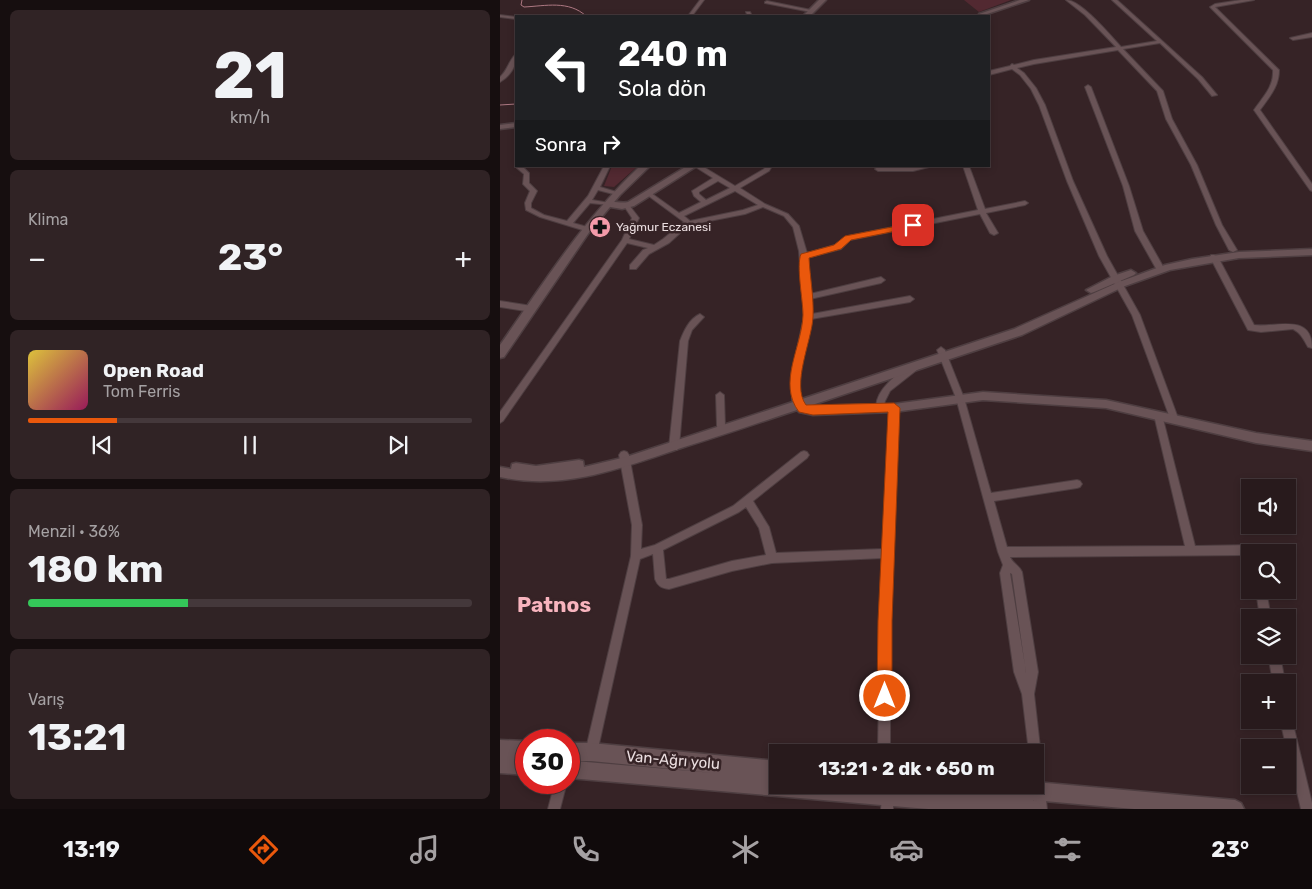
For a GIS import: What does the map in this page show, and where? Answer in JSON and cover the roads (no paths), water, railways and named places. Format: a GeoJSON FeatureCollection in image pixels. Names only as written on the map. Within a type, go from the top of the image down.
{"type":"FeatureCollection","features":[{"type":"Feature","properties":{"kind":"main road"},"geometry":{"type":"LineString","coordinates":[[810,14],[823,0]]}},
{"type":"Feature","properties":{"kind":"main road"},"geometry":{"type":"LineString","coordinates":[[810,14],[829,0]]}},
{"type":"Feature","properties":{"kind":"main road"},"geometry":{"type":"LineString","coordinates":[[610,204],[617,193],[645,167]]}},
{"type":"Feature","properties":{"kind":"main road"},"geometry":{"type":"LineString","coordinates":[[500,354],[505,340],[532,309],[577,242],[610,204],[653,167]]}},
{"type":"Feature","properties":{"kind":"main road"},"geometry":{"type":"LineString","coordinates":[[500,749],[515,750]]}},
{"type":"Feature","properties":{"kind":"main road","name":"Van-Ağrı yolu"},"geometry":{"type":"LineString","coordinates":[[580,752],[769,769]]}},
{"type":"Feature","properties":{"kind":"main road"},"geometry":{"type":"LineString","coordinates":[[500,764],[515,765]]}},
{"type":"Feature","properties":{"kind":"main road"},"geometry":{"type":"LineString","coordinates":[[580,770],[1033,809]]}},
{"type":"Feature","properties":{"kind":"main road"},"geometry":{"type":"LineString","coordinates":[[1044,791],[1125,804],[1235,809]]}},
{"type":"Feature","properties":{"kind":"street"},"geometry":{"type":"LineString","coordinates":[[691,15],[702,0]]}},
{"type":"Feature","properties":{"kind":"street"},"geometry":{"type":"LineString","coordinates":[[785,6],[790,0]]}},
{"type":"Feature","properties":{"kind":"street"},"geometry":{"type":"LineString","coordinates":[[980,15],[1016,0]]}},
{"type":"Feature","properties":{"kind":"street"},"geometry":{"type":"LineString","coordinates":[[980,15],[1026,0]]}},
{"type":"Feature","properties":{"kind":"street"},"geometry":{"type":"LineString","coordinates":[[1068,0],[1087,14],[1160,91],[1169,118],[1194,165],[1219,225],[1233,250]]}},
{"type":"Feature","properties":{"kind":"street"},"geometry":{"type":"LineString","coordinates":[[1114,0],[1130,12],[1159,42],[1200,78],[1214,96]]}},
{"type":"Feature","properties":{"kind":"street"},"geometry":{"type":"LineString","coordinates":[[1252,0],[1212,7],[1276,70],[1277,77],[1272,91],[1257,110],[1312,189]]}},
{"type":"Feature","properties":{"kind":"street"},"geometry":{"type":"LineString","coordinates":[[767,2],[810,14]]}},
{"type":"Feature","properties":{"kind":"street"},"geometry":{"type":"LineString","coordinates":[[500,16],[515,18]]}},
{"type":"Feature","properties":{"kind":"street"},"geometry":{"type":"LineString","coordinates":[[1293,38],[1312,35]]}},
{"type":"Feature","properties":{"kind":"street"},"geometry":{"type":"LineString","coordinates":[[990,73],[1012,66],[1159,42]]}},
{"type":"Feature","properties":{"kind":"street"},"geometry":{"type":"LineString","coordinates":[[500,80],[508,74],[515,58]]}},
{"type":"Feature","properties":{"kind":"street"},"geometry":{"type":"LineString","coordinates":[[1012,66],[1022,74],[1034,89],[1042,105],[1070,181],[1103,256],[1136,315],[1174,418]]}},
{"type":"Feature","properties":{"kind":"street"},"geometry":{"type":"LineString","coordinates":[[1088,87],[1126,186],[1139,231],[1159,267]]}},
{"type":"Feature","properties":{"kind":"street"},"geometry":{"type":"LineString","coordinates":[[500,127],[515,125]]}},
{"type":"Feature","properties":{"kind":"street"},"geometry":{"type":"LineString","coordinates":[[519,167],[527,174],[526,184],[534,191],[528,203],[528,209],[542,216],[587,230]]}},
{"type":"Feature","properties":{"kind":"street"},"geometry":{"type":"LineString","coordinates":[[568,224],[598,188],[607,167]]}},
{"type":"Feature","properties":{"kind":"street"},"geometry":{"type":"LineString","coordinates":[[589,201],[627,206],[693,167]]}},
{"type":"Feature","properties":{"kind":"street"},"geometry":{"type":"LineString","coordinates":[[697,167],[792,220],[800,237],[808,297],[808,317],[796,372],[798,403],[803,409],[894,408],[960,398],[1019,397],[1083,401],[1174,418],[1256,438],[1312,446]]}},
{"type":"Feature","properties":{"kind":"street"},"geometry":{"type":"LineString","coordinates":[[678,216],[734,189],[767,170],[768,167]]}},
{"type":"Feature","properties":{"kind":"street"},"geometry":{"type":"LineString","coordinates":[[878,169],[923,167]]}},
{"type":"Feature","properties":{"kind":"street"},"geometry":{"type":"LineString","coordinates":[[966,167],[982,211],[994,233]]}},
{"type":"Feature","properties":{"kind":"street"},"geometry":{"type":"LineString","coordinates":[[706,203],[696,195],[695,191],[717,179]]}},
{"type":"Feature","properties":{"kind":"street"},"geometry":{"type":"LineString","coordinates":[[598,188],[617,193]]}},
{"type":"Feature","properties":{"kind":"street"},"geometry":{"type":"LineString","coordinates":[[649,194],[688,223]]}},
{"type":"Feature","properties":{"kind":"street"},"geometry":{"type":"LineString","coordinates":[[804,256],[838,247],[848,238],[1025,203]]}},
{"type":"Feature","properties":{"kind":"street"},"geometry":{"type":"LineString","coordinates":[[634,266],[646,252],[666,241],[688,223],[745,212],[763,205]]}},
{"type":"Feature","properties":{"kind":"street"},"geometry":{"type":"LineString","coordinates":[[500,419],[625,240],[636,218],[627,206]]}},
{"type":"Feature","properties":{"kind":"street"},"geometry":{"type":"LineString","coordinates":[[625,240],[654,247]]}},
{"type":"Feature","properties":{"kind":"street"},"geometry":{"type":"LineString","coordinates":[[500,472],[532,479],[562,477],[674,443],[1049,319],[1118,281],[1200,253],[1312,247]]}},
{"type":"Feature","properties":{"kind":"street"},"geometry":{"type":"LineString","coordinates":[[1159,267],[1214,257],[1312,252]]}},
{"type":"Feature","properties":{"kind":"street"},"geometry":{"type":"LineString","coordinates":[[1214,257],[1251,328],[1261,329],[1289,326],[1300,328],[1307,334],[1312,345]]}},
{"type":"Feature","properties":{"kind":"street"},"geometry":{"type":"LineString","coordinates":[[808,297],[881,280]]}},
{"type":"Feature","properties":{"kind":"street"},"geometry":{"type":"LineString","coordinates":[[808,317],[910,299]]}},
{"type":"Feature","properties":{"kind":"street"},"geometry":{"type":"LineString","coordinates":[[500,304],[532,309]]}},
{"type":"Feature","properties":{"kind":"street"},"geometry":{"type":"LineString","coordinates":[[674,443],[684,341],[689,329],[700,318]]}},
{"type":"Feature","properties":{"kind":"street"},"geometry":{"type":"LineString","coordinates":[[826,393],[915,367],[942,354]]}},
{"type":"Feature","properties":{"kind":"street"},"geometry":{"type":"LineString","coordinates":[[942,354],[960,398],[1008,565],[1005,573],[1020,672],[1028,694],[1034,744]]}},
{"type":"Feature","properties":{"kind":"street"},"geometry":{"type":"LineString","coordinates":[[880,408],[880,400],[885,391],[915,367]]}},
{"type":"Feature","properties":{"kind":"street"},"geometry":{"type":"LineString","coordinates":[[826,393],[829,410]]}},
{"type":"Feature","properties":{"kind":"street"},"geometry":{"type":"LineString","coordinates":[[720,395],[721,426]]}},
{"type":"Feature","properties":{"kind":"street"},"geometry":{"type":"LineString","coordinates":[[674,443],[721,426],[798,403]]}},
{"type":"Feature","properties":{"kind":"street"},"geometry":{"type":"LineString","coordinates":[[884,744],[888,554],[894,408]]}},
{"type":"Feature","properties":{"kind":"street"},"geometry":{"type":"LineString","coordinates":[[1158,415],[1191,551]]}},
{"type":"Feature","properties":{"kind":"street"},"geometry":{"type":"LineString","coordinates":[[636,556],[658,548],[736,509],[804,455]]}},
{"type":"Feature","properties":{"kind":"street"},"geometry":{"type":"LineString","coordinates":[[500,465],[536,471],[625,458]]}},
{"type":"Feature","properties":{"kind":"street"},"geometry":{"type":"LineString","coordinates":[[580,767],[591,752],[636,556],[637,525],[625,458]]}},
{"type":"Feature","properties":{"kind":"street"},"geometry":{"type":"LineString","coordinates":[[988,498],[1077,484]]}},
{"type":"Feature","properties":{"kind":"street"},"geometry":{"type":"LineString","coordinates":[[747,501],[764,527],[772,558]]}},
{"type":"Feature","properties":{"kind":"street"},"geometry":{"type":"LineString","coordinates":[[658,548],[660,579],[666,584],[699,577],[749,562],[772,558],[888,554]]}},
{"type":"Feature","properties":{"kind":"street"},"geometry":{"type":"LineString","coordinates":[[1003,552],[1241,550]]}},
{"type":"Feature","properties":{"kind":"street"},"geometry":{"type":"LineString","coordinates":[[1288,729],[1307,809]]}},
{"type":"Feature","properties":{"kind":"street"},"geometry":{"type":"LineString","coordinates":[[554,809],[558,794]]}},
{"type":"Feature","properties":{"kind":"street"},"geometry":{"type":"LineString","coordinates":[[1039,794],[1041,809]]}},
{"type":"Feature","properties":{"kind":"waterway"},"geometry":{"type":"LineString","coordinates":[[522,0],[521,5],[524,7],[564,6],[585,15]]}},
{"type":"Feature","properties":{"kind":"waterway"},"geometry":{"type":"LineString","coordinates":[[500,105],[515,104]]}},
{"type":"Feature","properties":{"kind":"place","name":"Yağmur Eczanesi"},"geometry":{"type":"Point","coordinates":[600,227]}},
{"type":"Feature","properties":{"kind":"district","name":"Patnos"},"geometry":{"type":"Point","coordinates":[554,605]}}]}
